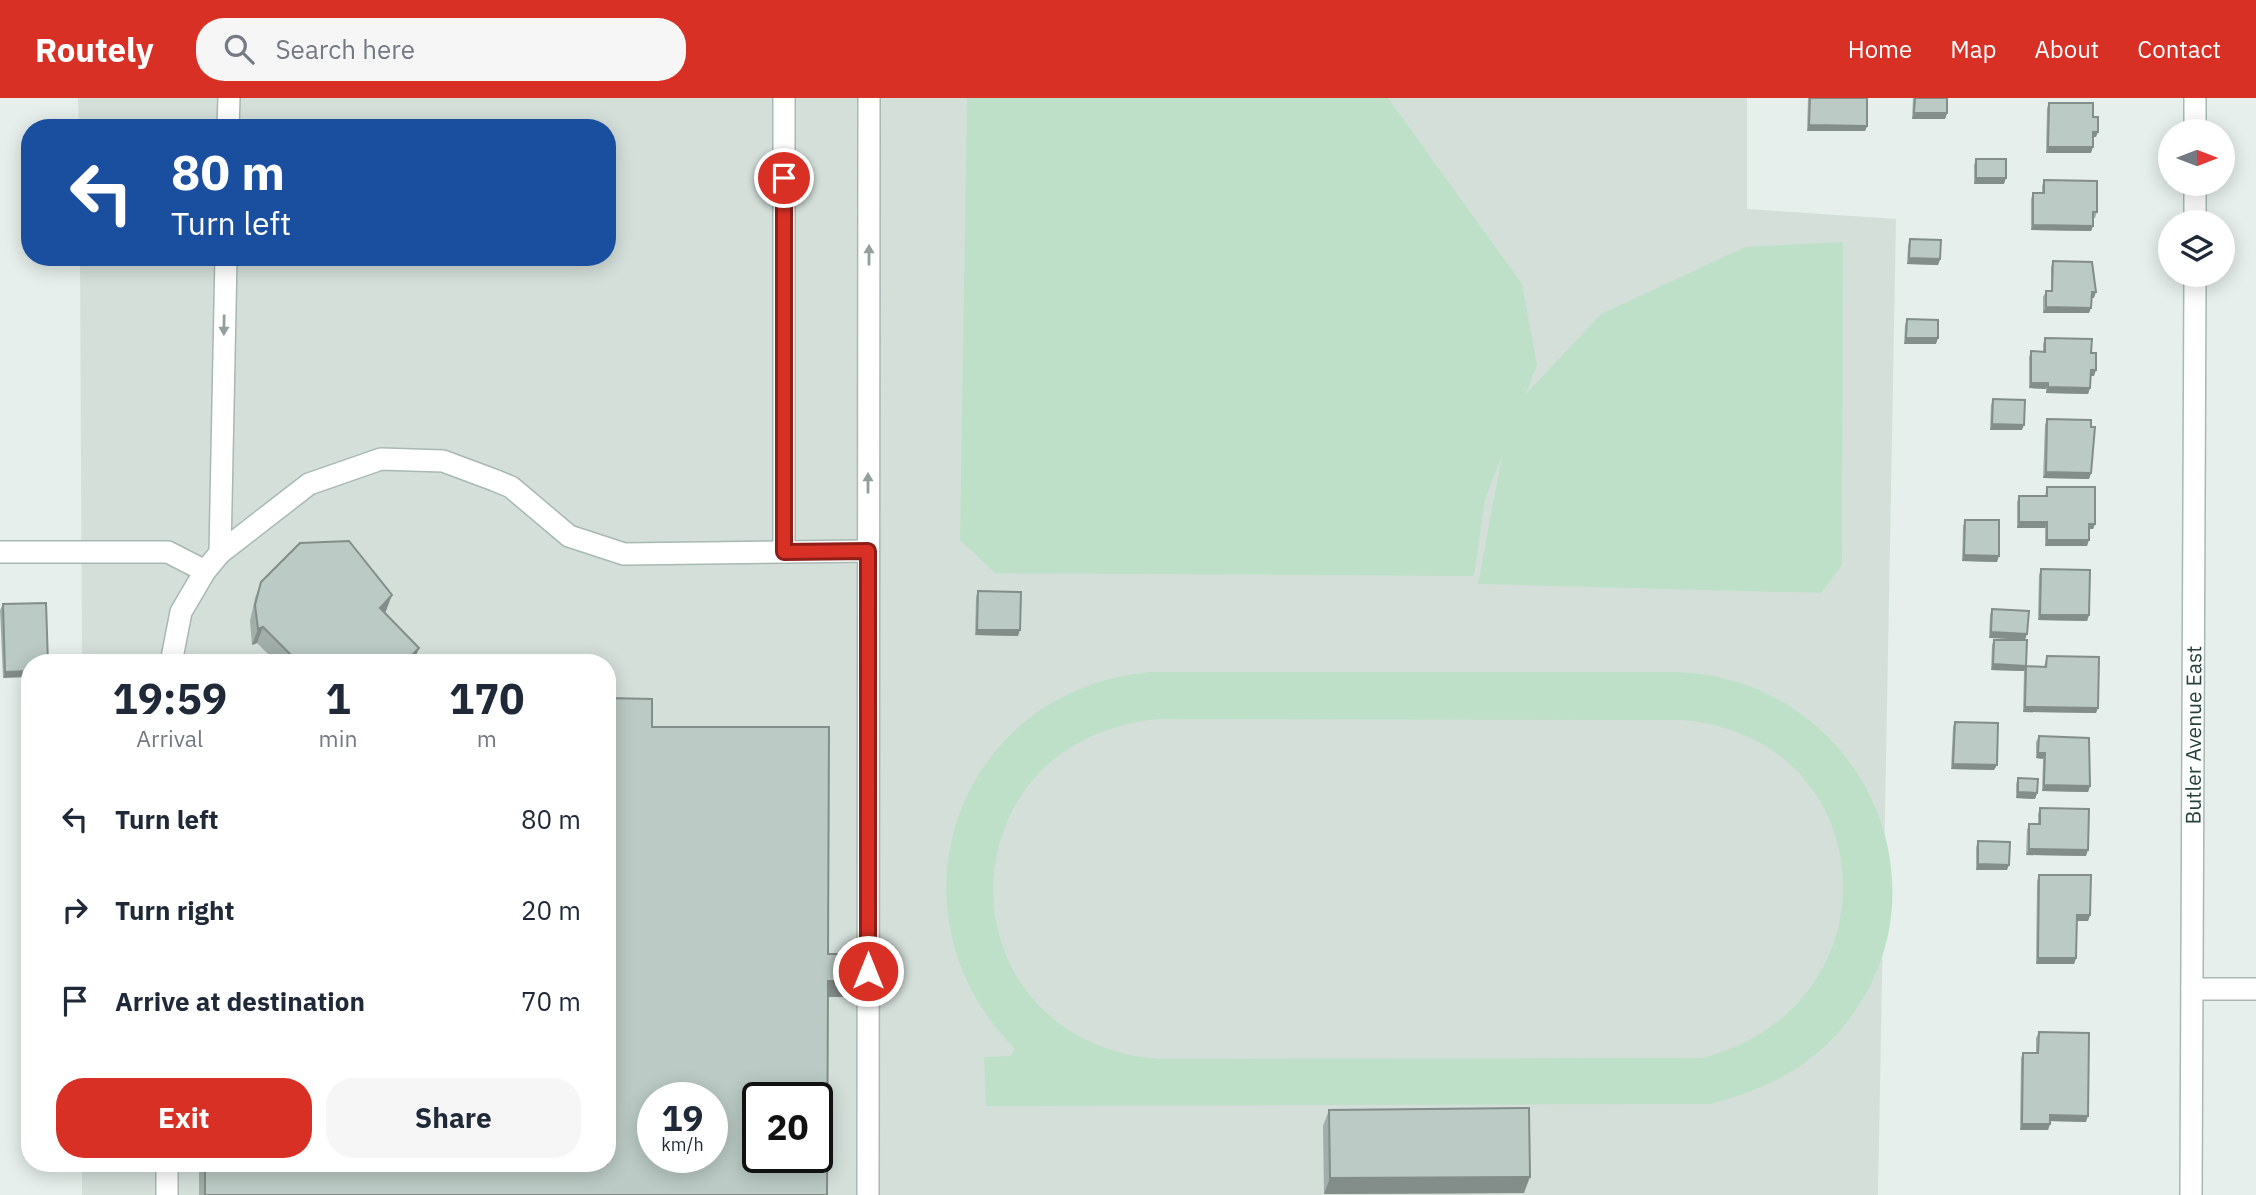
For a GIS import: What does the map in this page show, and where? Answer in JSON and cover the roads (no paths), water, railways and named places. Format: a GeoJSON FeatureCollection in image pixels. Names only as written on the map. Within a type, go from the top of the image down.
{"type":"FeatureCollection","features":[{"type":"Feature","properties":{"kind":"street"},"geometry":{"type":"LineString","coordinates":[[228,119],[229,98]]}},
{"type":"Feature","properties":{"kind":"street"},"geometry":{"type":"LineString","coordinates":[[784,98],[784,552]]}},
{"type":"Feature","properties":{"kind":"street"},"geometry":{"type":"LineString","coordinates":[[868,1195],[869,98]]}},
{"type":"Feature","properties":{"kind":"street"},"geometry":{"type":"LineString","coordinates":[[2195,119],[2196,98]]}},
{"type":"Feature","properties":{"kind":"street"},"geometry":{"type":"LineString","coordinates":[[220,553],[226,266]]}},
{"type":"Feature","properties":{"kind":"street","name":"Butler Avenue East"},"geometry":{"type":"LineString","coordinates":[[2191,1195],[2195,287]]}},
{"type":"Feature","properties":{"kind":"street"},"geometry":{"type":"LineString","coordinates":[[173,654],[181,612],[205,571],[220,553],[309,484],[381,459],[443,461],[494,480],[511,487],[569,536],[624,554],[868,551]]}},
{"type":"Feature","properties":{"kind":"street"},"geometry":{"type":"LineString","coordinates":[[0,552],[169,552],[205,571]]}},
{"type":"Feature","properties":{"kind":"street"},"geometry":{"type":"LineString","coordinates":[[2192,989],[2256,989]]}},
{"type":"Feature","properties":{"kind":"street"},"geometry":{"type":"LineString","coordinates":[[167,1172],[167,1195]]}}]}
